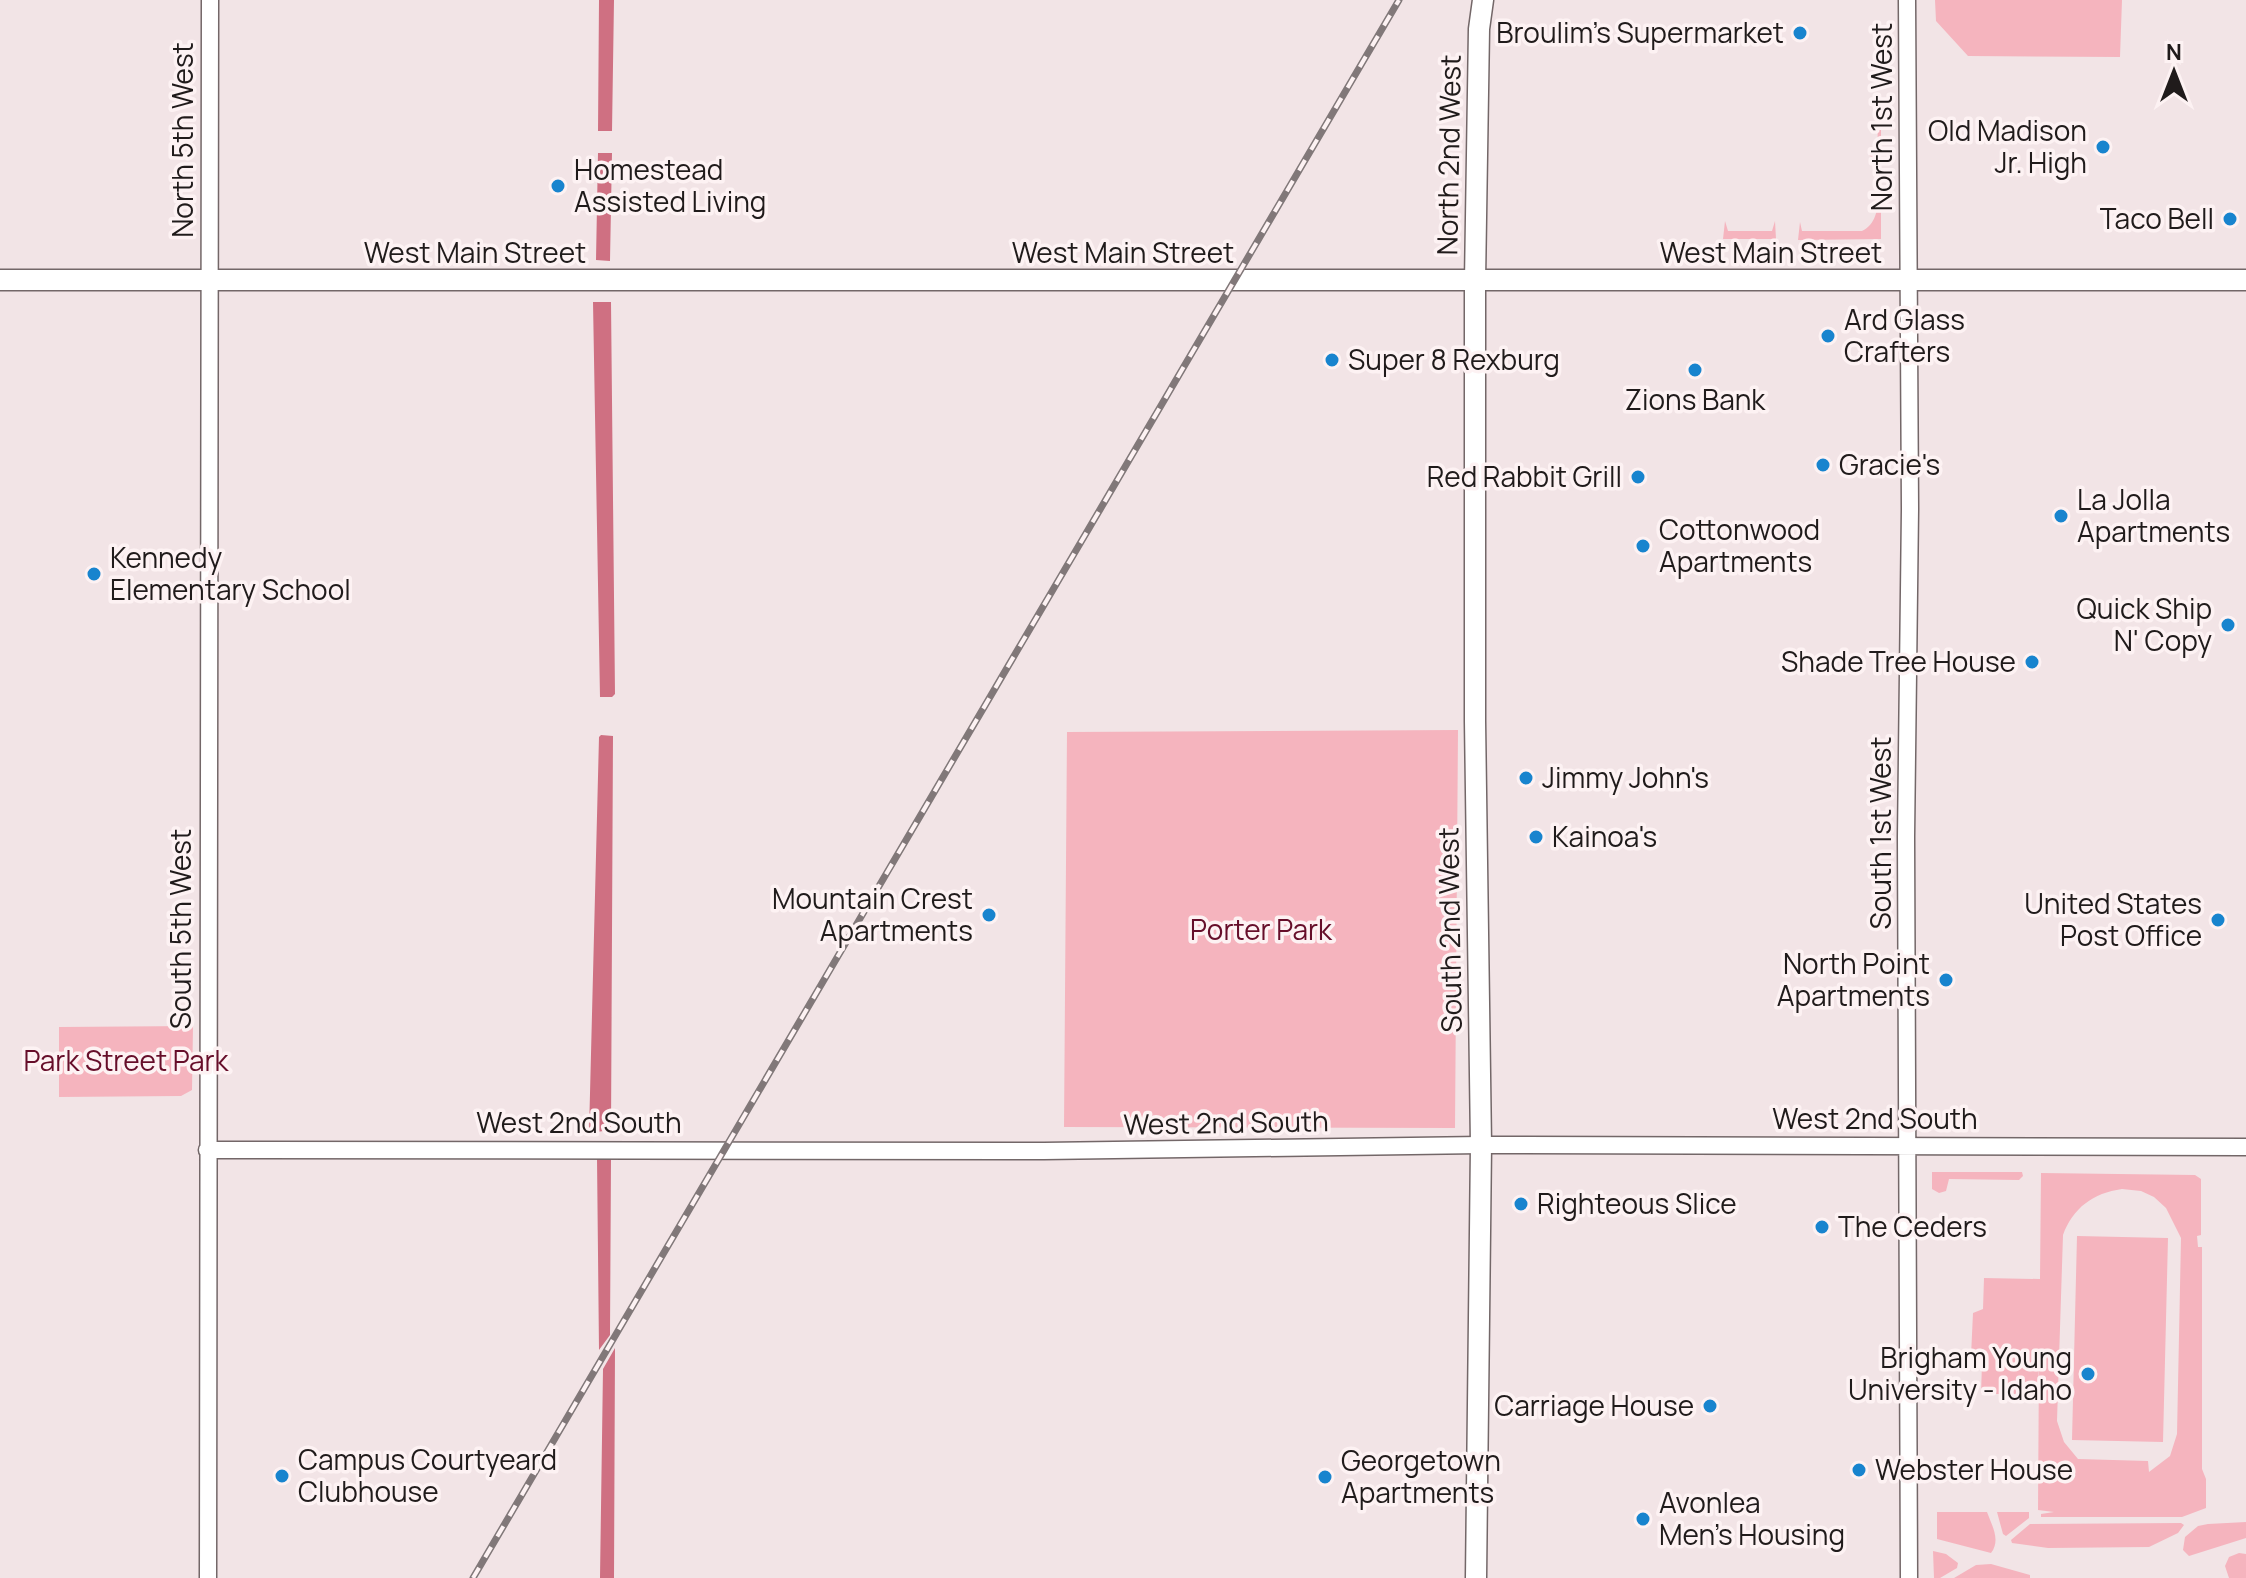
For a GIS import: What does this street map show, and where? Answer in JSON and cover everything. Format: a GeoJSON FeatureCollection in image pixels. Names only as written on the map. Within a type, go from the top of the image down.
{"type":"FeatureCollection","features":[{"type":"Feature","properties":{"kind":"main road","name":"North 2nd West"},"geometry":{"type":"LineString","coordinates":[[1475,281],[1479,29],[1483,0]]}},
{"type":"Feature","properties":{"kind":"main road","name":"West Main Street"},"geometry":{"type":"LineString","coordinates":[[0,280],[2246,280]]}},
{"type":"Feature","properties":{"kind":"main road","name":"South 2nd West"},"geometry":{"type":"LineString","coordinates":[[1475,281],[1475,721],[1481,1145],[1476,1578]]}},
{"type":"Feature","properties":{"kind":"street","name":"North 5th West"},"geometry":{"type":"LineString","coordinates":[[208,280],[210,0]]}},
{"type":"Feature","properties":{"kind":"street","name":"North 1st West"},"geometry":{"type":"LineString","coordinates":[[1907,0],[1907,281]]}},
{"type":"Feature","properties":{"kind":"street","name":"South 5th West"},"geometry":{"type":"LineString","coordinates":[[208,280],[208,1578]]}},
{"type":"Feature","properties":{"kind":"street","name":"South 1st West"},"geometry":{"type":"LineString","coordinates":[[1907,281],[1910,509],[1906,852],[1909,1578]]}},
{"type":"Feature","properties":{"kind":"street","name":"West 2nd South"},"geometry":{"type":"LineString","coordinates":[[207,1150],[1044,1151],[1481,1145],[2246,1147]]}},
{"type":"Feature","properties":{"kind":"green space"},"geometry":{"type":"Polygon","coordinates":[[[1935,0],[2122,0],[2120,57],[1968,56],[1936,21],[1935,0]]]}},
{"type":"Feature","properties":{"kind":"green space"},"geometry":{"type":"Polygon","coordinates":[[[1869,100],[1881,100],[1881,239],[1798,240],[1800,222],[1802,231],[1862,231],[1874,219],[1878,201],[1877,162],[1869,155],[1878,154],[1877,103],[1869,100]]]}},
{"type":"Feature","properties":{"kind":"green space"},"geometry":{"type":"Polygon","coordinates":[[[1725,221],[1728,231],[1772,231],[1775,221],[1776,239],[1723,239],[1725,221]]]}},
{"type":"Feature","properties":{"kind":"green space","name":"Porter Park"},"geometry":{"type":"Polygon","coordinates":[[[1458,730],[1455,1128],[1064,1127],[1067,732],[1458,730]]]}},
{"type":"Feature","properties":{"kind":"green space","name":"Park Street Park"},"geometry":{"type":"Polygon","coordinates":[[[193,1026],[192,1090],[181,1096],[59,1097],[59,1027],[193,1026]]]}},
{"type":"Feature","properties":{"kind":"green space"},"geometry":{"type":"Polygon","coordinates":[[[1932,1172],[2022,1172],[2023,1176],[2019,1180],[1949,1179],[1946,1191],[1939,1193],[1932,1189],[1932,1172]]]}},
{"type":"Feature","properties":{"kind":"green space"},"geometry":{"type":"Polygon","coordinates":[[[2041,1173],[2195,1175],[2201,1179],[2201,1235],[2197,1236],[2198,1247],[2202,1247],[2202,1469],[2206,1479],[2206,1508],[2182,1517],[2041,1517],[2041,1514],[2054,1512],[2038,1510],[2039,1356],[2038,1394],[1981,1394],[1982,1363],[1971,1356],[1973,1313],[1983,1309],[1984,1278],[2040,1279],[2041,1173]],[[2122,1189],[2093,1198],[2072,1217],[2063,1235],[2057,1421],[2064,1442],[2078,1459],[2148,1461],[2149,1472],[2170,1456],[2177,1434],[2181,1238],[2166,1208],[2141,1191],[2122,1189]]]}},
{"type":"Feature","properties":{"kind":"green space"},"geometry":{"type":"Polygon","coordinates":[[[2077,1236],[2168,1238],[2163,1442],[2072,1440],[2077,1236]]]}},
{"type":"Feature","properties":{"kind":"green space"},"geometry":{"type":"Polygon","coordinates":[[[1937,1512],[1987,1512],[1995,1538],[1991,1553],[1937,1539],[1937,1512]]]}},
{"type":"Feature","properties":{"kind":"green space"},"geometry":{"type":"Polygon","coordinates":[[[1997,1512],[2029,1512],[2029,1518],[2006,1536],[1997,1512]]]}},
{"type":"Feature","properties":{"kind":"green space"},"geometry":{"type":"Polygon","coordinates":[[[2246,1522],[2246,1538],[2189,1556],[2183,1550],[2185,1537],[2198,1526],[2246,1522]]]}},
{"type":"Feature","properties":{"kind":"green space"},"geometry":{"type":"Polygon","coordinates":[[[2030,1524],[2184,1525],[2178,1533],[2149,1547],[2048,1548],[2012,1543],[2011,1540],[2030,1524]]]}},
{"type":"Feature","properties":{"kind":"green space"},"geometry":{"type":"Polygon","coordinates":[[[1933,1551],[1946,1554],[1958,1563],[1957,1568],[1934,1578],[1933,1551]]]}},
{"type":"Feature","properties":{"kind":"green space"},"geometry":{"type":"Polygon","coordinates":[[[2246,1554],[2246,1578],[2229,1578],[2225,1566],[2229,1557],[2246,1554]]]}},
{"type":"Feature","properties":{"kind":"green space"},"geometry":{"type":"Polygon","coordinates":[[[1991,1564],[2030,1575],[2030,1578],[1954,1578],[1976,1565],[1991,1564]]]}},
{"type":"Feature","properties":{"kind":"shaded area"},"geometry":{"type":"Polygon","coordinates":[[[599,0],[614,0],[612,131],[598,131],[599,0]]]}},
{"type":"Feature","properties":{"kind":"shaded area"},"geometry":{"type":"Polygon","coordinates":[[[598,153],[612,153],[610,261],[596,260],[598,153]]]}},
{"type":"Feature","properties":{"kind":"shaded area"},"geometry":{"type":"Polygon","coordinates":[[[593,302],[611,302],[615,694],[612,697],[600,697],[593,302]]]}},
{"type":"Feature","properties":{"kind":"shaded area"},"geometry":{"type":"Polygon","coordinates":[[[613,736],[611,1130],[589,1133],[599,737],[613,736]]]}},
{"type":"Feature","properties":{"kind":"shaded area"},"geometry":{"type":"Polygon","coordinates":[[[597,1158],[611,1158],[610,1335],[599,1350],[597,1158]]]}},
{"type":"Feature","properties":{"kind":"shaded area"},"geometry":{"type":"Polygon","coordinates":[[[615,1348],[614,1578],[600,1578],[603,1369],[615,1348]]]}},
{"type":"Feature","properties":{"kind":"railway"},"geometry":{"type":"LineString","coordinates":[[473,1578],[1399,0]]}},
{"type":"Feature","properties":{"kind":"place","name":"Broulim's Supermarket"},"geometry":{"type":"Point","coordinates":[1800,33]}},
{"type":"Feature","properties":{"kind":"place","name":"Old Madison Jr. High"},"geometry":{"type":"Point","coordinates":[2103,147]}},
{"type":"Feature","properties":{"kind":"place","name":"Homestead Assisted Living"},"geometry":{"type":"Point","coordinates":[558,186]}},
{"type":"Feature","properties":{"kind":"place","name":"Taco Bell"},"geometry":{"type":"Point","coordinates":[2230,219]}},
{"type":"Feature","properties":{"kind":"place","name":"Ard Glass Crafters"},"geometry":{"type":"Point","coordinates":[1828,336]}},
{"type":"Feature","properties":{"kind":"place","name":"Super 8 Rexburg"},"geometry":{"type":"Point","coordinates":[1332,360]}},
{"type":"Feature","properties":{"kind":"place","name":"Zions Bank"},"geometry":{"type":"Point","coordinates":[1695,370]}},
{"type":"Feature","properties":{"kind":"place","name":"Gracie's"},"geometry":{"type":"Point","coordinates":[1823,465]}},
{"type":"Feature","properties":{"kind":"place","name":"Red Rabbit Grill"},"geometry":{"type":"Point","coordinates":[1638,477]}},
{"type":"Feature","properties":{"kind":"place","name":"La Jolla Apartments"},"geometry":{"type":"Point","coordinates":[2061,516]}},
{"type":"Feature","properties":{"kind":"place","name":"Cottonwood Apartments"},"geometry":{"type":"Point","coordinates":[1643,546]}},
{"type":"Feature","properties":{"kind":"place","name":"Kennedy Elementary School"},"geometry":{"type":"Point","coordinates":[94,574]}},
{"type":"Feature","properties":{"kind":"place","name":"Quick Ship N' Copy"},"geometry":{"type":"Point","coordinates":[2228,625]}},
{"type":"Feature","properties":{"kind":"place","name":"Shade Tree House"},"geometry":{"type":"Point","coordinates":[2032,662]}},
{"type":"Feature","properties":{"kind":"place","name":"Jimmy John's"},"geometry":{"type":"Point","coordinates":[1526,778]}},
{"type":"Feature","properties":{"kind":"place","name":"Kainoa's"},"geometry":{"type":"Point","coordinates":[1536,837]}},
{"type":"Feature","properties":{"kind":"place","name":"Mountain Crest Apartments"},"geometry":{"type":"Point","coordinates":[989,915]}},
{"type":"Feature","properties":{"kind":"place","name":"United States Post Office"},"geometry":{"type":"Point","coordinates":[2218,920]}},
{"type":"Feature","properties":{"kind":"place","name":"North Point Apartments"},"geometry":{"type":"Point","coordinates":[1946,980]}},
{"type":"Feature","properties":{"kind":"place","name":"Righteous Slice"},"geometry":{"type":"Point","coordinates":[1521,1204]}},
{"type":"Feature","properties":{"kind":"place","name":"The Ceders"},"geometry":{"type":"Point","coordinates":[1822,1227]}},
{"type":"Feature","properties":{"kind":"place","name":"Brigham Young University - Idaho"},"geometry":{"type":"Point","coordinates":[2088,1374]}},
{"type":"Feature","properties":{"kind":"place","name":"Carriage House"},"geometry":{"type":"Point","coordinates":[1710,1406]}},
{"type":"Feature","properties":{"kind":"place","name":"Webster House"},"geometry":{"type":"Point","coordinates":[1859,1470]}},
{"type":"Feature","properties":{"kind":"place","name":"Campus Courtyeard Clubhouse"},"geometry":{"type":"Point","coordinates":[282,1476]}},
{"type":"Feature","properties":{"kind":"place","name":"Georgetown Apartments"},"geometry":{"type":"Point","coordinates":[1325,1477]}},
{"type":"Feature","properties":{"kind":"place","name":"Avonlea Men's Housing"},"geometry":{"type":"Point","coordinates":[1643,1519]}}]}
